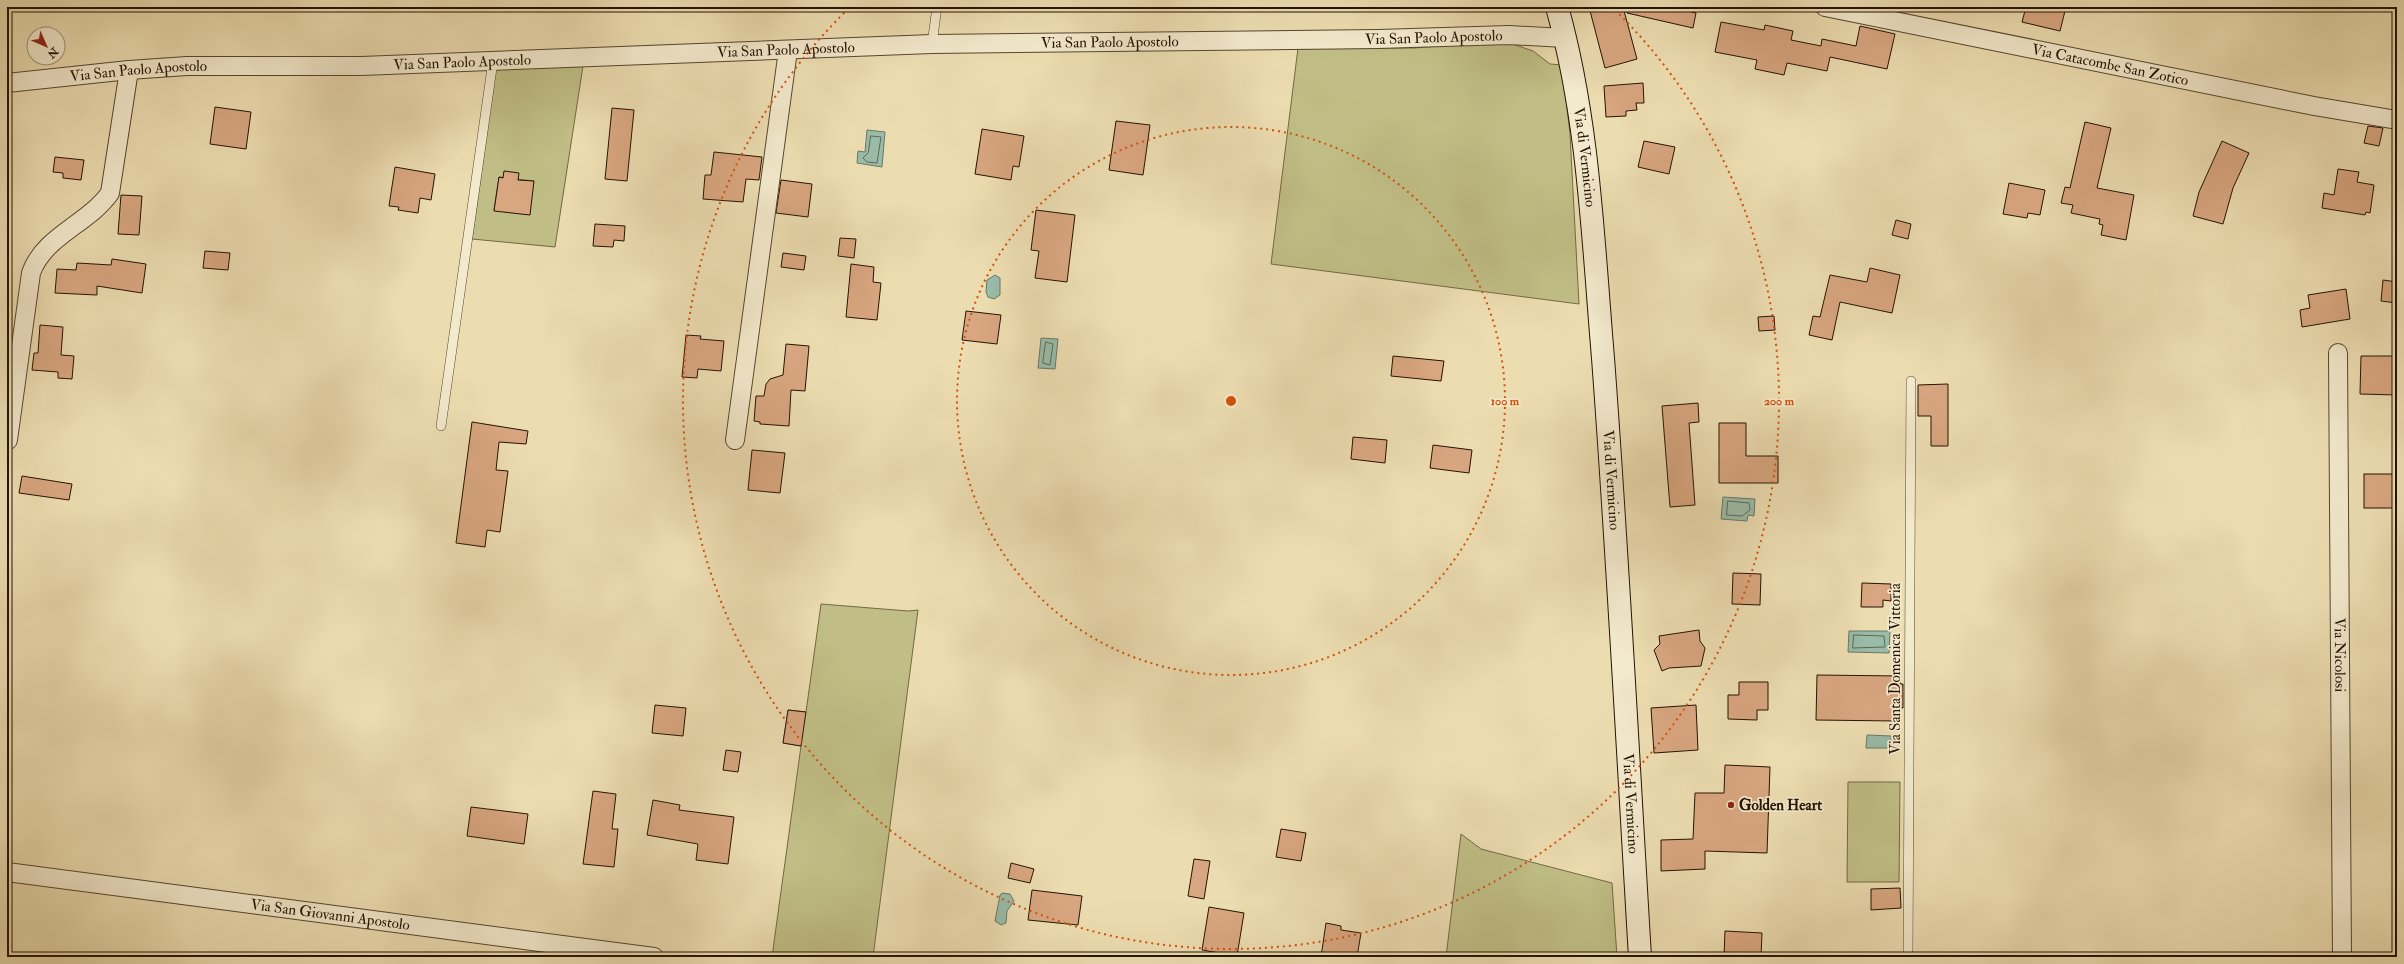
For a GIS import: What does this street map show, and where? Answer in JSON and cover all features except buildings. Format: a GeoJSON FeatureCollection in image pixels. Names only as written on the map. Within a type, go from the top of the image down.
{"type":"FeatureCollection","features":[{"type":"Feature","properties":{"kind":"main road","name":"Via di Vermicino"},"geometry":{"type":"LineString","coordinates":[[1557,7],[1566,38],[1583,132],[1589,184],[1607,417],[1640,957]]}},
{"type":"Feature","properties":{"kind":"street","name":"Via Catacombe San Zotico"},"geometry":{"type":"LineString","coordinates":[[1825,7],[2314,106],[2397,120]]}},
{"type":"Feature","properties":{"kind":"street","name":"Via San Paolo Apostolo"},"geometry":{"type":"LineString","coordinates":[[7,83],[129,70],[187,66],[294,68],[932,44],[1368,39],[1509,34],[1566,38]]}},
{"type":"Feature","properties":{"kind":"street"},"geometry":{"type":"LineString","coordinates":[[735,440],[788,50]]}},
{"type":"Feature","properties":{"kind":"street"},"geometry":{"type":"LineString","coordinates":[[8,440],[31,273],[37,260],[46,248],[100,204],[110,193],[129,70]]}},
{"type":"Feature","properties":{"kind":"street","name":"Via Nicolosi"},"geometry":{"type":"LineString","coordinates":[[2338,354],[2342,957]]}},
{"type":"Feature","properties":{"kind":"street","name":"Via San Giovanni Apostolo"},"geometry":{"type":"LineString","coordinates":[[7,872],[654,957]]}},
{"type":"Feature","properties":{"kind":"lane"},"geometry":{"type":"LineString","coordinates":[[932,44],[937,7]]}},
{"type":"Feature","properties":{"kind":"lane"},"geometry":{"type":"LineString","coordinates":[[441,426],[492,61]]}},
{"type":"Feature","properties":{"kind":"lane","name":"Via Santa Domenica Vittoria"},"geometry":{"type":"LineString","coordinates":[[1908,957],[1911,381]]}},
{"type":"Feature","properties":{"kind":"shaded area"},"geometry":{"type":"Polygon","coordinates":[[[1504,41],[1533,51],[1550,64],[1562,65],[1570,134],[1579,304],[1271,264],[1298,48],[1414,48],[1504,41]]]}},
{"type":"Feature","properties":{"kind":"shaded area"},"geometry":{"type":"Polygon","coordinates":[[[583,66],[555,247],[472,239],[496,68],[583,66]],[[499,177],[494,210],[534,181],[499,177]]]}},
{"type":"Feature","properties":{"kind":"shaded area"},"geometry":{"type":"Polygon","coordinates":[[[821,604],[908,611],[918,610],[873,957],[772,957],[801,746],[783,743],[788,710],[806,712],[821,604]]]}},
{"type":"Feature","properties":{"kind":"shaded area"},"geometry":{"type":"Polygon","coordinates":[[[1848,782],[1900,782],[1899,882],[1847,882],[1848,782]]]}},
{"type":"Feature","properties":{"kind":"shaded area"},"geometry":{"type":"Polygon","coordinates":[[[1461,834],[1481,849],[1612,883],[1617,957],[1446,957],[1461,834]]]}},
{"type":"Feature","properties":{"kind":"water"},"geometry":{"type":"Polygon","coordinates":[[[867,130],[885,132],[882,167],[857,163],[858,151],[865,152],[867,130]]]}},
{"type":"Feature","properties":{"kind":"water"},"geometry":{"type":"Polygon","coordinates":[[[995,275],[1000,278],[1000,295],[994,299],[988,297],[986,292],[987,280],[995,275]]]}},
{"type":"Feature","properties":{"kind":"water"},"geometry":{"type":"Polygon","coordinates":[[[1041,338],[1058,339],[1055,369],[1038,368],[1041,338]]]}},
{"type":"Feature","properties":{"kind":"water"},"geometry":{"type":"Polygon","coordinates":[[[1723,497],[1755,499],[1754,516],[1748,515],[1747,521],[1721,519],[1723,497]]]}},
{"type":"Feature","properties":{"kind":"water"},"geometry":{"type":"Polygon","coordinates":[[[1849,631],[1890,631],[1889,653],[1848,652],[1849,631]]]}},
{"type":"Feature","properties":{"kind":"water"},"geometry":{"type":"Polygon","coordinates":[[[1867,735],[1891,736],[1891,748],[1866,748],[1867,735]]]}},
{"type":"Feature","properties":{"kind":"water"},"geometry":{"type":"Polygon","coordinates":[[[1002,893],[1010,894],[1014,901],[1007,911],[1006,923],[1001,925],[995,921],[1000,895],[1002,893]]]}},
{"type":"Feature","properties":{"kind":"place","name":"Golden Heart"},"geometry":{"type":"Point","coordinates":[1731,805]}}]}
